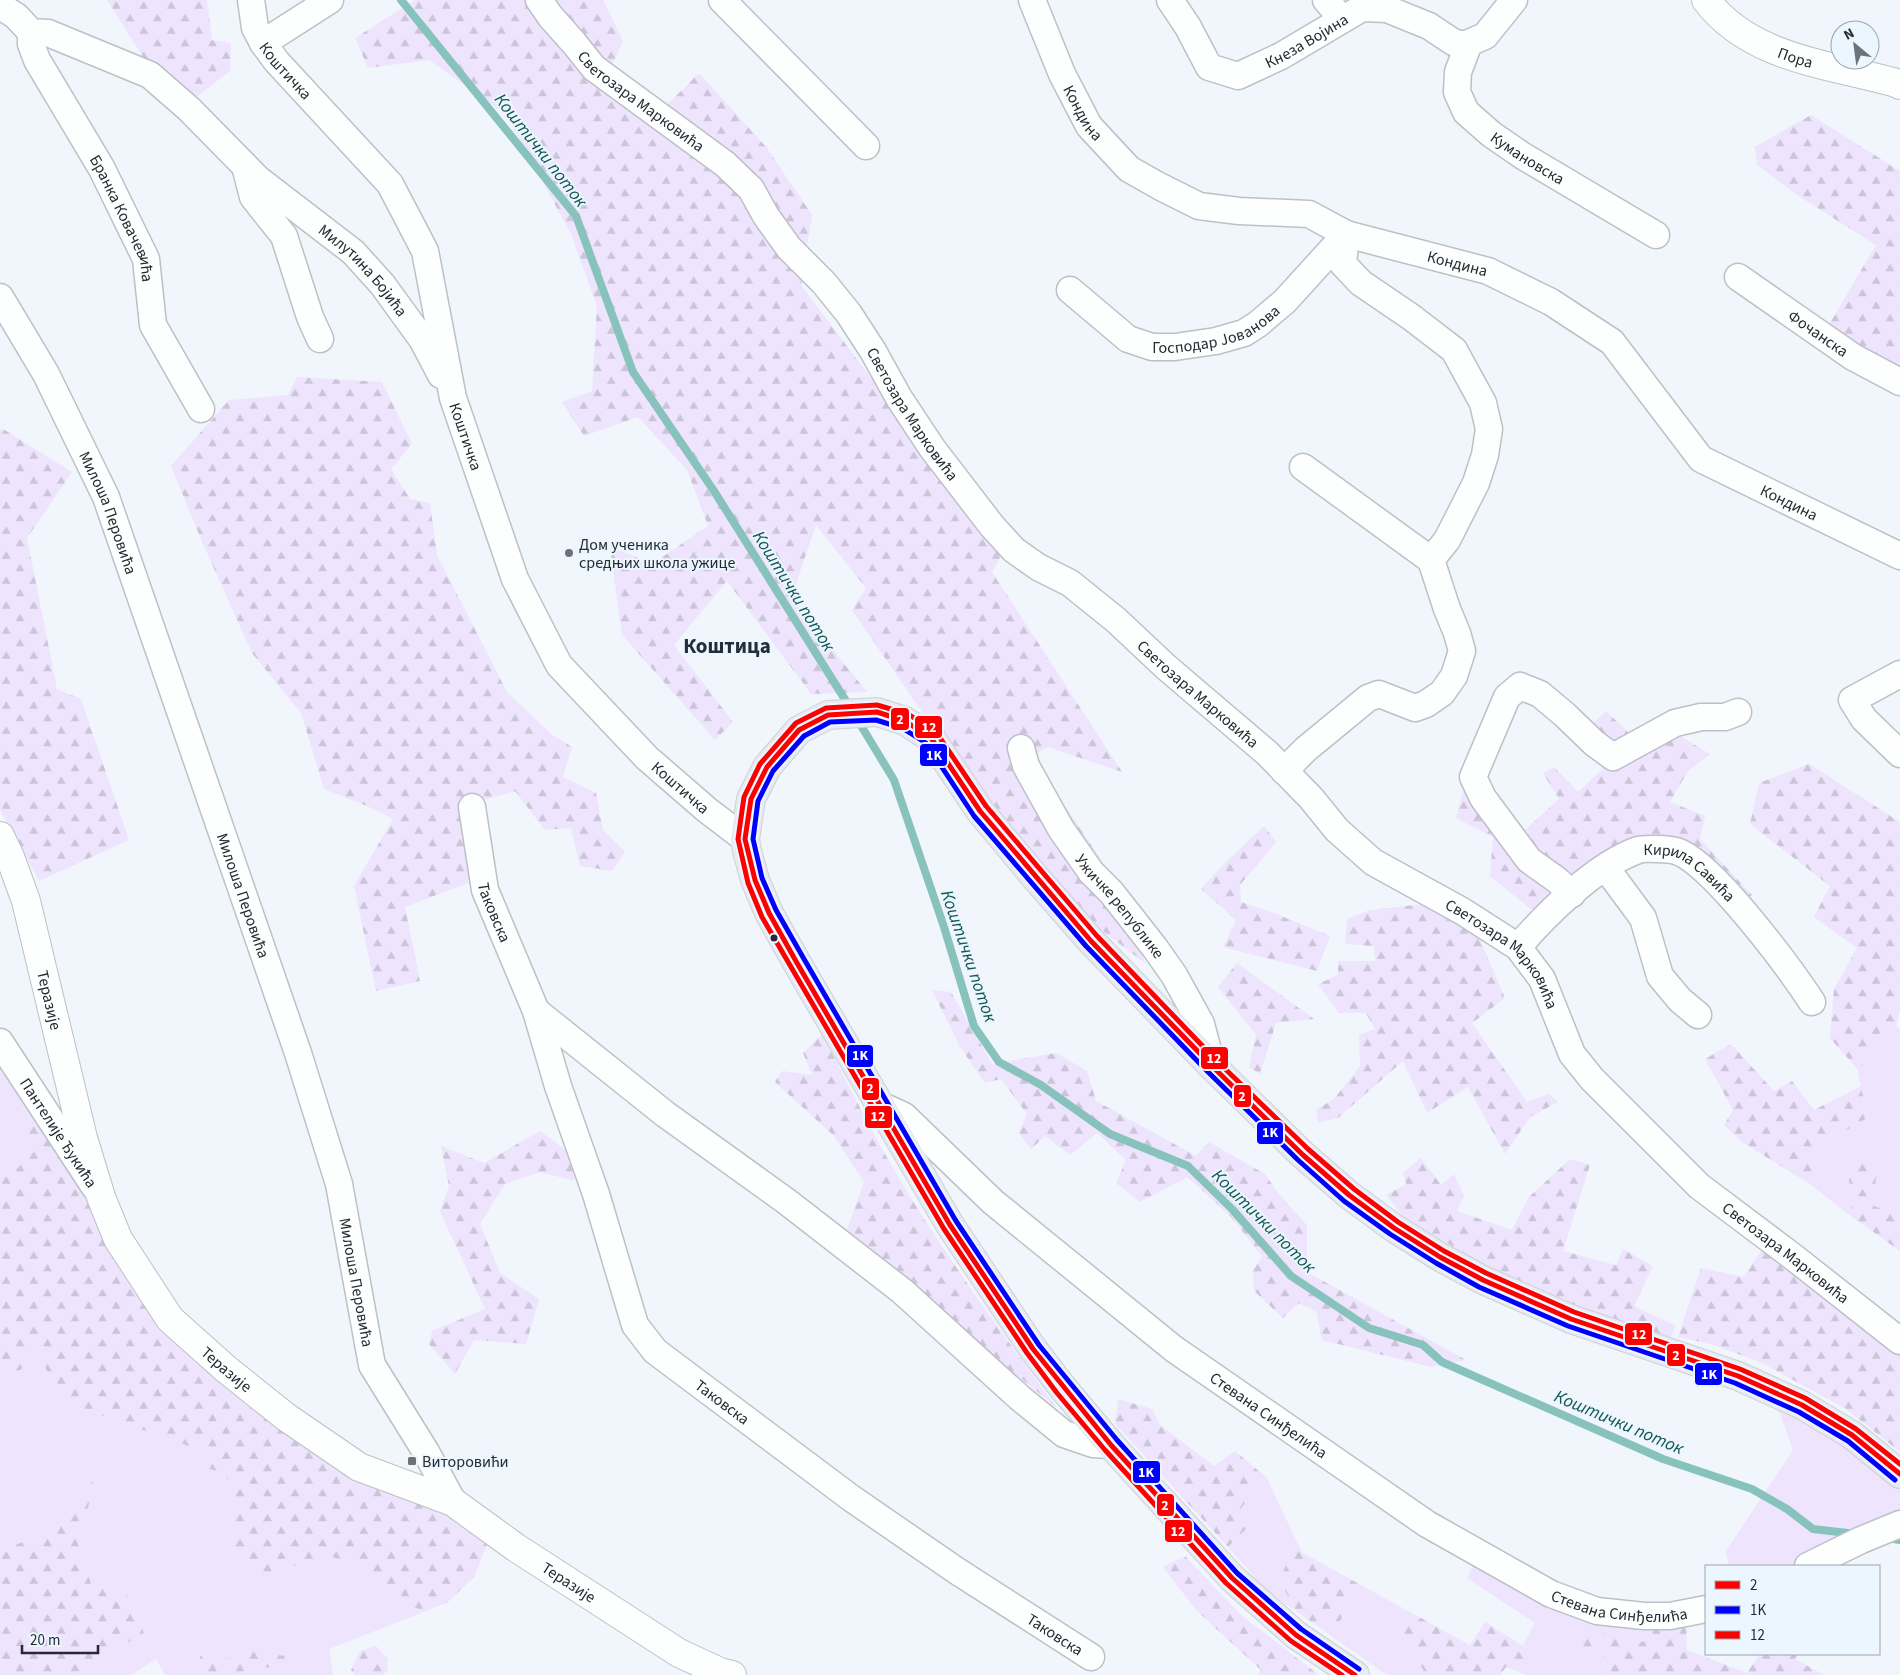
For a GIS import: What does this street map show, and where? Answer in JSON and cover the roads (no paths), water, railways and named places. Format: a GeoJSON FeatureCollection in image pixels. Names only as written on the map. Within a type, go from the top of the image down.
{"type":"FeatureCollection","features":[{"type":"Feature","properties":{"kind":"main road"},"geometry":{"type":"LineString","coordinates":[[1355,1675],[1296,1635],[1232,1578],[1111,1445],[1063,1388],[1000,1300],[950,1225],[769,913],[755,880],[745,839],[750,799],[767,767],[799,730],[828,715],[877,712],[905,721],[930,738],[980,811],[1091,941],[1212,1066],[1303,1155],[1349,1195],[1394,1228],[1440,1257],[1483,1280],[1571,1319],[1738,1376],[1802,1404],[1852,1435],[1900,1474]]}},
{"type":"Feature","properties":{"kind":"street","name":"Коштичка"},"geometry":{"type":"LineString","coordinates":[[251,0],[255,28],[263,43],[277,62],[390,184],[425,251],[453,398],[515,579],[559,665],[646,758],[707,810],[745,839]]}},
{"type":"Feature","properties":{"kind":"street"},"geometry":{"type":"LineString","coordinates":[[263,43],[330,0]]}},
{"type":"Feature","properties":{"kind":"street","name":"Светозара Марковића"},"geometry":{"type":"LineString","coordinates":[[539,0],[550,16],[574,42],[594,68],[725,164],[751,189],[766,216],[789,248],[824,283],[850,314],[899,398],[932,448],[992,526],[1014,550],[1038,567],[1070,583],[1116,620],[1166,667],[1267,753],[1311,798],[1337,830],[1373,862],[1462,911],[1518,947],[1542,979],[1572,1054],[1592,1078],[1699,1186],[1900,1341]]}},
{"type":"Feature","properties":{"kind":"street"},"geometry":{"type":"LineString","coordinates":[[722,0],[866,146]]}},
{"type":"Feature","properties":{"kind":"street","name":"Кондина"},"geometry":{"type":"LineString","coordinates":[[1032,0],[1062,74],[1089,126],[1129,168],[1159,186],[1199,206],[1309,214],[1346,234],[1488,271],[1551,302],[1612,342],[1701,459],[1900,556]]}},
{"type":"Feature","properties":{"kind":"street","name":"Кнеза Војина"},"geometry":{"type":"LineString","coordinates":[[1170,0],[1188,27],[1209,67],[1238,76],[1281,56],[1334,9],[1387,8],[1429,26],[1453,42],[1464,45],[1469,44]]}},
{"type":"Feature","properties":{"kind":"street"},"geometry":{"type":"LineString","coordinates":[[1469,44],[1485,36],[1514,0]]}},
{"type":"Feature","properties":{"kind":"street","name":"Пора"},"geometry":{"type":"LineString","coordinates":[[1706,0],[1720,16],[1742,34],[1773,50],[1900,85]]}},
{"type":"Feature","properties":{"kind":"street"},"geometry":{"type":"LineString","coordinates":[[0,6],[16,16],[31,32]]}},
{"type":"Feature","properties":{"kind":"street","name":"Милутина Бојића"},"geometry":{"type":"LineString","coordinates":[[31,32],[48,33],[150,76],[189,109],[245,165],[280,196],[353,252],[382,284],[422,339],[453,398]]}},
{"type":"Feature","properties":{"kind":"street","name":"Бранка Ковачевића"},"geometry":{"type":"LineString","coordinates":[[31,32],[31,44],[37,60],[102,170],[146,259],[153,325],[201,409]]}},
{"type":"Feature","properties":{"kind":"street","name":"Кумановска"},"geometry":{"type":"LineString","coordinates":[[1469,44],[1458,72],[1457,92],[1466,112],[1491,134],[1523,156],[1656,235]]}},
{"type":"Feature","properties":{"kind":"street"},"geometry":{"type":"LineString","coordinates":[[245,165],[253,197],[284,236],[310,317],[320,339]]}},
{"type":"Feature","properties":{"kind":"street"},"geometry":{"type":"LineString","coordinates":[[1346,234],[1343,264],[1361,283],[1411,317],[1454,350],[1484,403],[1489,429],[1485,455],[1476,483],[1447,540],[1431,560]]}},
{"type":"Feature","properties":{"kind":"street","name":"Господар Јованова"},"geometry":{"type":"LineString","coordinates":[[1070,290],[1128,339],[1152,347],[1174,347],[1216,341],[1244,334],[1258,324],[1284,301],[1346,234]]}},
{"type":"Feature","properties":{"kind":"street","name":"Фочанска"},"geometry":{"type":"LineString","coordinates":[[1738,277],[1853,358],[1900,382]]}},
{"type":"Feature","properties":{"kind":"street","name":"Милоша Перовића"},"geometry":{"type":"LineString","coordinates":[[0,297],[46,374],[106,497],[294,1044],[339,1184],[372,1365],[426,1452],[452,1502]]}},
{"type":"Feature","properties":{"kind":"street"},"geometry":{"type":"LineString","coordinates":[[1284,771],[1368,698],[1379,694],[1415,708],[1426,704],[1442,693],[1454,676],[1462,651],[1431,560],[1303,467]]}},
{"type":"Feature","properties":{"kind":"street"},"geometry":{"type":"LineString","coordinates":[[1900,674],[1852,700],[1864,719],[1900,754]]}},
{"type":"Feature","properties":{"kind":"street"},"geometry":{"type":"LineString","coordinates":[[1572,894],[1557,880],[1529,860],[1483,798],[1473,777],[1507,697],[1520,686],[1540,694],[1565,715],[1594,744],[1613,757],[1675,723],[1701,716],[1725,717],[1738,712]]}},
{"type":"Feature","properties":{"kind":"street","name":"Ужичке републике"},"geometry":{"type":"LineString","coordinates":[[1021,748],[1026,766],[1061,828],[1091,872],[1112,892],[1174,975],[1201,1024],[1212,1066]]}},
{"type":"Feature","properties":{"kind":"street","name":"Таковска"},"geometry":{"type":"LineString","coordinates":[[472,807],[485,890],[536,1011],[558,1086],[596,1194],[620,1280],[635,1325],[655,1351],[851,1498],[957,1571],[1091,1657]]}},
{"type":"Feature","properties":{"kind":"street","name":"Теразије"},"geometry":{"type":"LineString","coordinates":[[0,836],[26,901],[83,1138],[101,1197],[118,1239],[170,1319],[226,1369],[286,1416],[359,1467],[452,1502],[515,1547],[679,1653],[720,1672],[732,1675]]}},
{"type":"Feature","properties":{"kind":"street","name":"Кирила Савића"},"geometry":{"type":"LineString","coordinates":[[1518,947],[1531,932],[1572,894],[1615,862],[1640,849],[1676,851],[1700,866],[1774,950],[1812,1002]]}},
{"type":"Feature","properties":{"kind":"street"},"geometry":{"type":"LineString","coordinates":[[1606,868],[1643,918],[1660,976],[1680,1000],[1698,1015]]}},
{"type":"Feature","properties":{"kind":"street","name":"Таковска"},"geometry":{"type":"LineString","coordinates":[[536,1011],[665,1114],[786,1201],[902,1291],[1020,1398],[1064,1434],[1092,1444],[1111,1445]]}},
{"type":"Feature","properties":{"kind":"street","name":"Пантелије Ђукића"},"geometry":{"type":"LineString","coordinates":[[0,1042],[101,1197]]}},
{"type":"Feature","properties":{"kind":"street","name":"Стевана Синђелића"},"geometry":{"type":"LineString","coordinates":[[884,1110],[889,1109],[904,1116],[993,1202],[1174,1349],[1427,1524],[1551,1594],[1597,1611],[1644,1616],[1670,1616],[1705,1609]]}},
{"type":"Feature","properties":{"kind":"street"},"geometry":{"type":"LineString","coordinates":[[1810,1565],[1861,1540],[1894,1527]]}},
{"type":"Feature","properties":{"kind":"waterway","name":"Коштички поток"},"geometry":{"type":"LineString","coordinates":[[401,0],[576,216],[633,372],[714,491],[851,709]]}},
{"type":"Feature","properties":{"kind":"waterway","name":"Коштички поток"},"geometry":{"type":"LineString","coordinates":[[857,719],[894,780],[944,927],[974,1026],[999,1062],[1041,1085],[1110,1134],[1188,1166],[1232,1209],[1291,1276],[1369,1328],[1423,1345],[1442,1362],[1663,1459],[1752,1489],[1787,1509],[1813,1529],[1856,1534]]}},
{"type":"Feature","properties":{"kind":"waterway","name":"Коштички поток"},"geometry":{"type":"LineString","coordinates":[[1887,1538],[1900,1540]]}},
{"type":"Feature","properties":{"kind":"place","name":"Дом ученика средњих школа ужице"},"geometry":{"type":"Point","coordinates":[569,553]}},
{"type":"Feature","properties":{"kind":"place","name":"Виторовићи"},"geometry":{"type":"Point","coordinates":[412,1461]}},
{"type":"Feature","properties":{"kind":"district","name":"Коштица"},"geometry":{"type":"Point","coordinates":[727,646]}}]}
